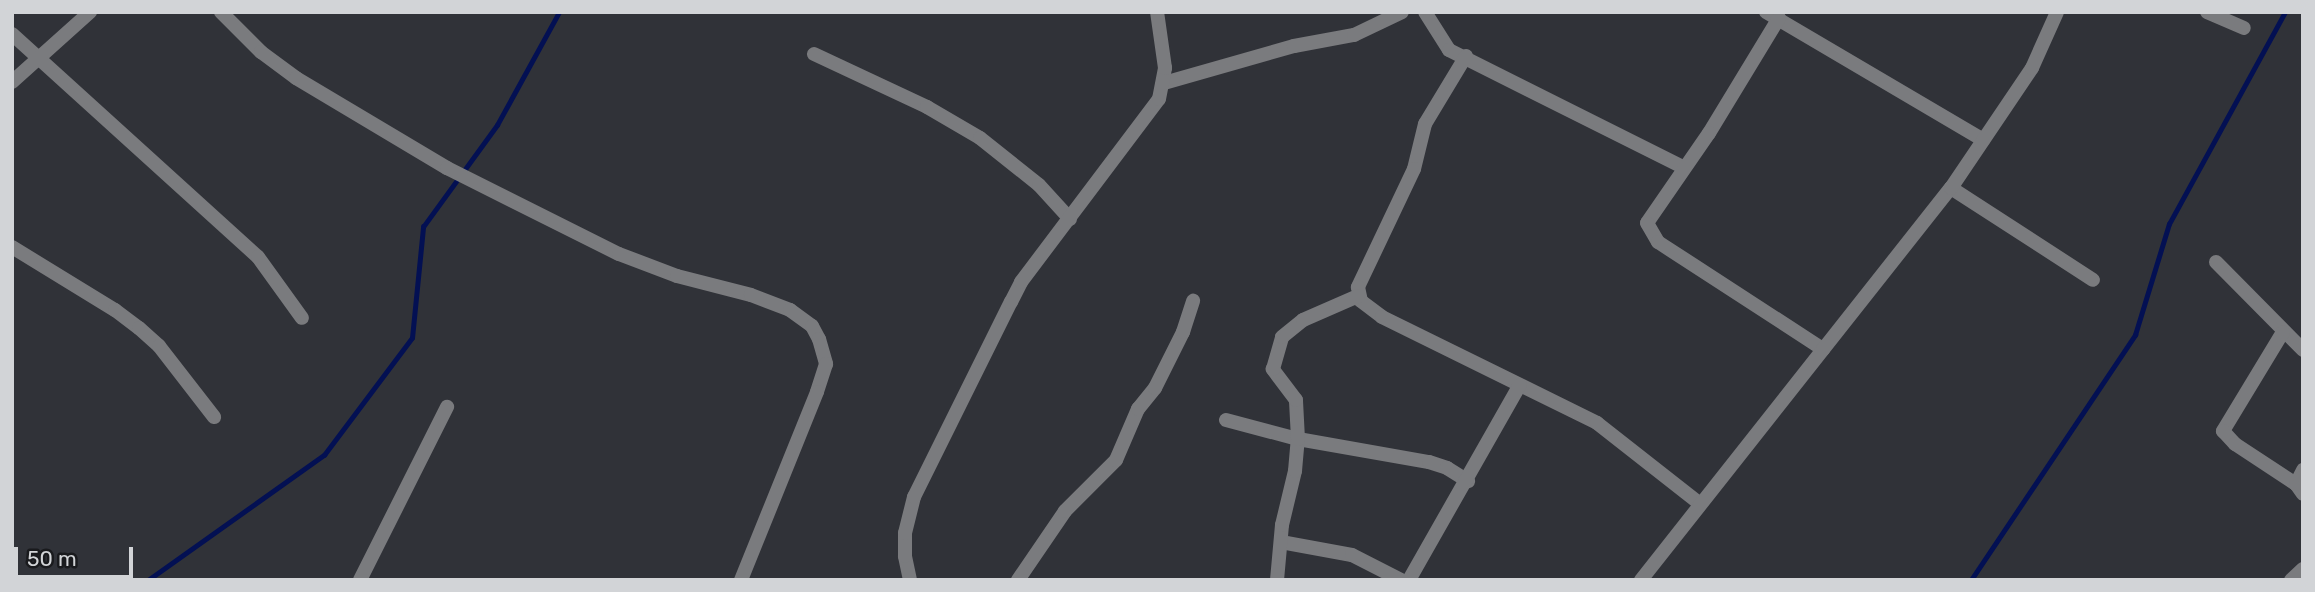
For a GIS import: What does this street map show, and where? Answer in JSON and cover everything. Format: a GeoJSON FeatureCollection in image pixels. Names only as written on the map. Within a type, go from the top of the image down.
{"type":"FeatureCollection","features":[{"type":"Feature","properties":{"kind":"street"},"geometry":{"type":"LineString","coordinates":[[12,82],[90,12]]}},
{"type":"Feature","properties":{"kind":"street"},"geometry":{"type":"LineString","coordinates":[[221,12],[261,52],[296,78],[447,168],[619,254],[677,276],[761,298],[790,310],[811,326],[820,339],[826,364],[741,580]]}},
{"type":"Feature","properties":{"kind":"street"},"geometry":{"type":"LineString","coordinates":[[910,580],[905,556],[905,533],[914,496],[1021,282],[1159,99],[1164,83],[1157,12]]}},
{"type":"Feature","properties":{"kind":"street"},"geometry":{"type":"LineString","coordinates":[[1164,83],[1294,46],[1354,35],[1402,12]]}},
{"type":"Feature","properties":{"kind":"street"},"geometry":{"type":"LineString","coordinates":[[1426,12],[1449,50],[1466,56],[1683,167]]}},
{"type":"Feature","properties":{"kind":"street"},"geometry":{"type":"LineString","coordinates":[[1641,580],[1699,503],[1951,188],[2032,68],[2057,12]]}},
{"type":"Feature","properties":{"kind":"street"},"geometry":{"type":"LineString","coordinates":[[2207,12],[2244,28]]}},
{"type":"Feature","properties":{"kind":"street"},"geometry":{"type":"LineString","coordinates":[[1823,348],[1653,237],[1647,223],[1683,167],[1709,133],[1773,15],[1983,139]]}},
{"type":"Feature","properties":{"kind":"street"},"geometry":{"type":"LineString","coordinates":[[12,34],[39,55],[258,257],[302,318]]}},
{"type":"Feature","properties":{"kind":"street"},"geometry":{"type":"LineString","coordinates":[[814,54],[928,107],[979,138],[1039,185],[1070,219]]}},
{"type":"Feature","properties":{"kind":"street"},"geometry":{"type":"LineString","coordinates":[[1466,56],[1425,124],[1414,169],[1377,244],[1358,288],[1358,296],[1368,308],[1382,317],[1597,423],[1699,503]]}},
{"type":"Feature","properties":{"kind":"street"},"geometry":{"type":"LineString","coordinates":[[1951,188],[2093,280]]}},
{"type":"Feature","properties":{"kind":"street"},"geometry":{"type":"LineString","coordinates":[[12,247],[115,310],[139,328],[159,346],[215,417]]}},
{"type":"Feature","properties":{"kind":"street"},"geometry":{"type":"LineString","coordinates":[[2216,262],[2303,350]]}},
{"type":"Feature","properties":{"kind":"street"},"geometry":{"type":"LineString","coordinates":[[1277,580],[1298,439],[1296,400],[1273,369],[1282,337],[1303,320],[1358,296]]}},
{"type":"Feature","properties":{"kind":"street"},"geometry":{"type":"LineString","coordinates":[[1018,580],[1065,511],[1116,460],[1138,409],[1155,388],[1183,332],[1193,301]]}},
{"type":"Feature","properties":{"kind":"street"},"geometry":{"type":"LineString","coordinates":[[2283,332],[2223,431],[2235,444],[2301,483]]}},
{"type":"Feature","properties":{"kind":"street"},"geometry":{"type":"LineString","coordinates":[[1409,580],[1468,481],[1520,385]]}},
{"type":"Feature","properties":{"kind":"street"},"geometry":{"type":"LineString","coordinates":[[360,580],[447,407]]}},
{"type":"Feature","properties":{"kind":"street"},"geometry":{"type":"LineString","coordinates":[[1226,420],[1298,439],[1429,462],[1447,468],[1468,481]]}},
{"type":"Feature","properties":{"kind":"street"},"geometry":{"type":"LineString","coordinates":[[1281,542],[1352,555],[1401,580]]}},
{"type":"Feature","properties":{"kind":"street"},"geometry":{"type":"LineString","coordinates":[[2291,580],[2303,569]]}},
{"type":"Feature","properties":{"kind":"waterway"},"geometry":{"type":"LineString","coordinates":[[148,580],[324,455],[412,338],[423,227],[497,125],[559,12]]}},
{"type":"Feature","properties":{"kind":"waterway"},"geometry":{"type":"LineString","coordinates":[[1971,580],[2135,335],[2169,224],[2285,12]]}}]}
